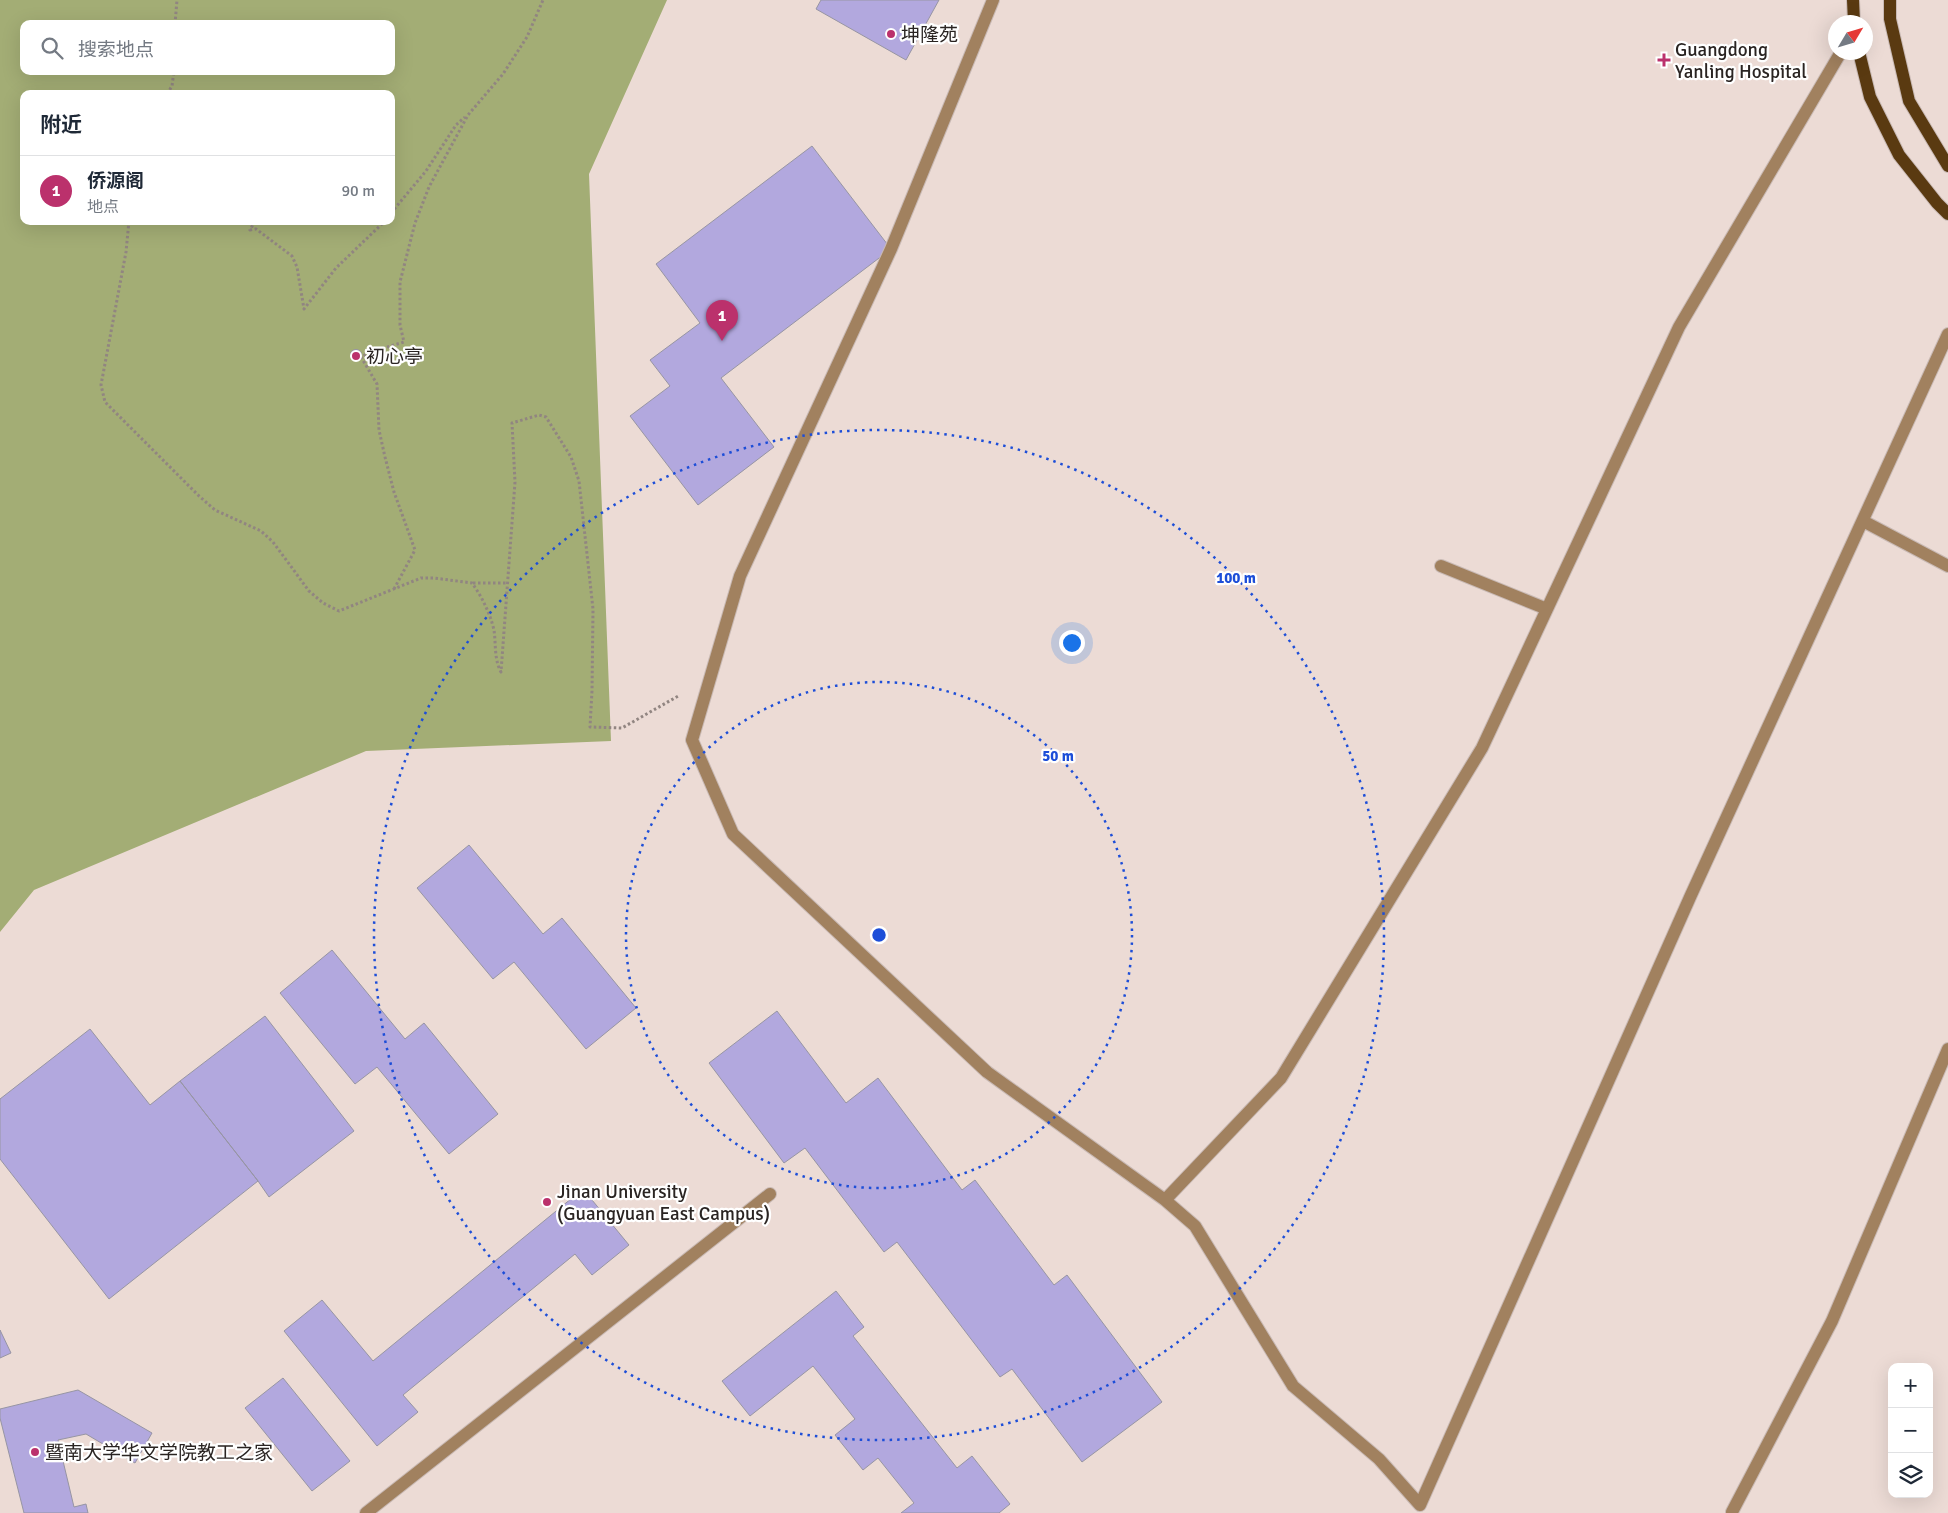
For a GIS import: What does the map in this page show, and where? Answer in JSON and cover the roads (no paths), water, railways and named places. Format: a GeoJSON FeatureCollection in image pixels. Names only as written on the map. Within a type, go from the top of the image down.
{"type":"FeatureCollection","features":[{"type":"Feature","properties":{"kind":"main road"},"geometry":{"type":"LineString","coordinates":[[1853,0],[1854,15]]}},
{"type":"Feature","properties":{"kind":"main road"},"geometry":{"type":"LineString","coordinates":[[1890,0],[1890,19],[1908,101],[1948,166]]}},
{"type":"Feature","properties":{"kind":"main road"},"geometry":{"type":"LineString","coordinates":[[1861,60],[1870,97],[1899,155],[1948,214]]}},
{"type":"Feature","properties":{"kind":"street"},"geometry":{"type":"LineString","coordinates":[[993,0],[891,249],[740,576],[692,740],[733,834],[987,1072],[1165,1200],[1195,1226],[1293,1386],[1379,1459],[1424,1509],[1687,904],[1948,334]]}},
{"type":"Feature","properties":{"kind":"street"},"geometry":{"type":"LineString","coordinates":[[1165,1200],[1281,1078],[1482,748],[1678,327],[1836,60]]}},
{"type":"Feature","properties":{"kind":"street"},"geometry":{"type":"LineString","coordinates":[[1863,521],[1948,566]]}},
{"type":"Feature","properties":{"kind":"street"},"geometry":{"type":"LineString","coordinates":[[1441,566],[1547,610]]}},
{"type":"Feature","properties":{"kind":"street"},"geometry":{"type":"LineString","coordinates":[[1732,1512],[1832,1321],[1948,1049]]}},
{"type":"Feature","properties":{"kind":"street"},"geometry":{"type":"LineString","coordinates":[[366,1513],[770,1194]]}},
{"type":"Feature","properties":{"kind":"place","name":"坤隆苑"},"geometry":{"type":"Point","coordinates":[891,34]}},
{"type":"Feature","properties":{"kind":"place","name":"Guangdong Yanling Hospital"},"geometry":{"type":"Point","coordinates":[1664,60]}},
{"type":"Feature","properties":{"kind":"place","name":"侨源阁"},"geometry":{"type":"Point","coordinates":[722,341]}},
{"type":"Feature","properties":{"kind":"place","name":"初心亭"},"geometry":{"type":"Point","coordinates":[356,356]}},
{"type":"Feature","properties":{"kind":"place","name":"Jinan University (Guangyuan East Campus)"},"geometry":{"type":"Point","coordinates":[547,1202]}},
{"type":"Feature","properties":{"kind":"place","name":"暨南大学华文学院教工之家"},"geometry":{"type":"Point","coordinates":[35,1452]}}]}
